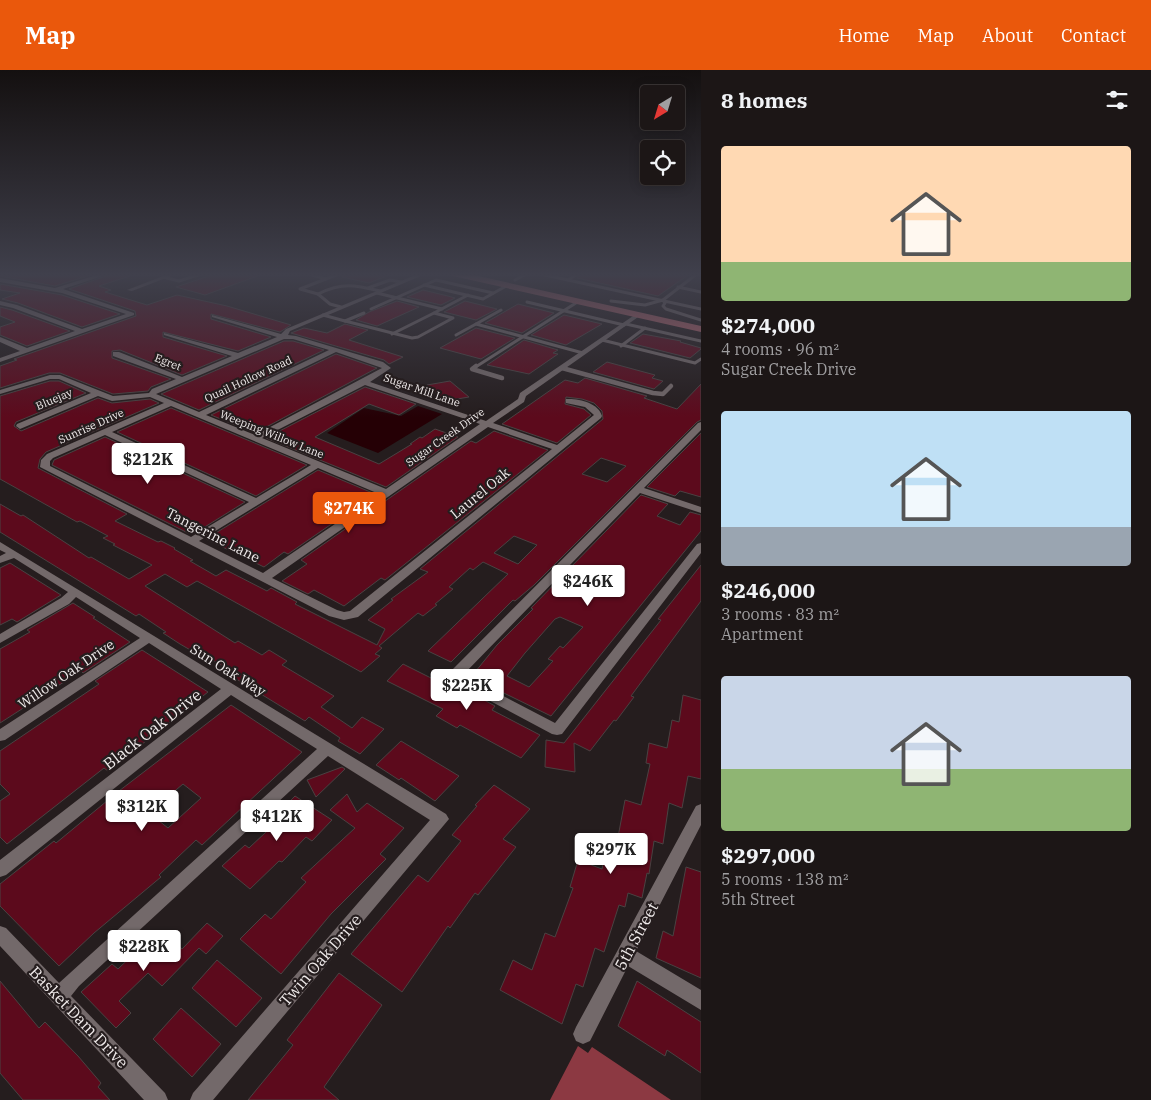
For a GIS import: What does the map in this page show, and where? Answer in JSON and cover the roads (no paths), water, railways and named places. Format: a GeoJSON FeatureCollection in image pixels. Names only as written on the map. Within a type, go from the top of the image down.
{"type":"FeatureCollection","features":[{"type":"Feature","properties":{"kind":"main road"},"geometry":{"type":"LineString","coordinates":[[665,321],[701,329]]}},
{"type":"Feature","properties":{"kind":"street"},"geometry":{"type":"LineString","coordinates":[[54,321],[82,332]]}},
{"type":"Feature","properties":{"kind":"street"},"geometry":{"type":"LineString","coordinates":[[0,360],[112,321]]}},
{"type":"Feature","properties":{"kind":"street"},"geometry":{"type":"LineString","coordinates":[[231,321],[283,337],[294,337],[380,364],[387,368],[364,382],[254,439]]}},
{"type":"Feature","properties":{"kind":"street"},"geometry":{"type":"LineString","coordinates":[[0,392],[50,377],[60,377],[112,399],[139,394],[151,395],[283,337],[288,330],[309,321]]}},
{"type":"Feature","properties":{"kind":"street","name":"Sugar Creek Drive"},"geometry":{"type":"LineString","coordinates":[[264,578],[521,400],[523,395],[629,321]]}},
{"type":"Feature","properties":{"kind":"street"},"geometry":{"type":"LineString","coordinates":[[166,334],[239,356]]}},
{"type":"Feature","properties":{"kind":"street"},"geometry":{"type":"LineString","coordinates":[[0,339],[27,351]]}},
{"type":"Feature","properties":{"kind":"street","name":"Quail Hollow Road"},"geometry":{"type":"LineString","coordinates":[[198,416],[335,350]]}},
{"type":"Feature","properties":{"kind":"street","name":"Egret"},"geometry":{"type":"LineString","coordinates":[[116,354],[184,380]]}},
{"type":"Feature","properties":{"kind":"street","name":"Sugar Mill Lane"},"geometry":{"type":"LineString","coordinates":[[364,382],[558,448]]}},
{"type":"Feature","properties":{"kind":"street","name":"Bluejay"},"geometry":{"type":"LineString","coordinates":[[20,426],[98,393]]}},
{"type":"Feature","properties":{"kind":"street","name":"Weeping Willow Lane"},"geometry":{"type":"LineString","coordinates":[[151,395],[386,493]]}},
{"type":"Feature","properties":{"kind":"street","name":"Laurel Oak"},"geometry":{"type":"LineString","coordinates":[[354,614],[598,416],[598,412],[594,408],[570,400]]}},
{"type":"Feature","properties":{"kind":"street","name":"Sunrise Drive"},"geometry":{"type":"LineString","coordinates":[[60,475],[45,467],[46,460],[50,456],[169,404]]}},
{"type":"Feature","properties":{"kind":"street"},"geometry":{"type":"LineString","coordinates":[[701,425],[454,676],[557,730],[701,546]]}},
{"type":"Feature","properties":{"kind":"street"},"geometry":{"type":"LineString","coordinates":[[105,432],[256,502]]}},
{"type":"Feature","properties":{"kind":"street"},"geometry":{"type":"LineString","coordinates":[[191,541],[316,464]]}},
{"type":"Feature","properties":{"kind":"street","name":"Tangerine Lane"},"geometry":{"type":"LineString","coordinates":[[60,475],[333,613],[344,616],[354,614]]}},
{"type":"Feature","properties":{"kind":"street"},"geometry":{"type":"LineString","coordinates":[[638,489],[701,510]]}},
{"type":"Feature","properties":{"kind":"street","name":"Sun Oak Way"},"geometry":{"type":"LineString","coordinates":[[0,545],[441,819]]}},
{"type":"Feature","properties":{"kind":"street"},"geometry":{"type":"LineString","coordinates":[[0,560],[14,554]]}},
{"type":"Feature","properties":{"kind":"street"},"geometry":{"type":"LineString","coordinates":[[0,639],[65,601],[76,592]]}},
{"type":"Feature","properties":{"kind":"street","name":"Willow Oak Drive"},"geometry":{"type":"LineString","coordinates":[[0,736],[148,638]]}},
{"type":"Feature","properties":{"kind":"street","name":"Black Oak Drive"},"geometry":{"type":"LineString","coordinates":[[0,870],[230,689]]}},
{"type":"Feature","properties":{"kind":"street"},"geometry":{"type":"LineString","coordinates":[[60,996],[73,980],[326,749]]}},
{"type":"Feature","properties":{"kind":"street","name":"5th Street"},"geometry":{"type":"LineString","coordinates":[[583,1034],[627,955],[701,810]]}},
{"type":"Feature","properties":{"kind":"street","name":"Twin Oak Drive"},"geometry":{"type":"LineString","coordinates":[[200,1100],[441,819]]}},
{"type":"Feature","properties":{"kind":"street","name":"Basket Dam Drive"},"geometry":{"type":"LineString","coordinates":[[0,934],[158,1100]]}},
{"type":"Feature","properties":{"kind":"street"},"geometry":{"type":"LineString","coordinates":[[627,955],[701,1001]]}},
{"type":"Feature","properties":{"kind":"lane"},"geometry":{"type":"LineString","coordinates":[[346,321],[403,337],[418,337],[448,321]]}},
{"type":"Feature","properties":{"kind":"lane"},"geometry":{"type":"LineString","coordinates":[[392,334],[418,321]]}},
{"type":"Feature","properties":{"kind":"lane"},"geometry":{"type":"LineString","coordinates":[[456,335],[481,321]]}},
{"type":"Feature","properties":{"kind":"lane"},"geometry":{"type":"LineString","coordinates":[[502,378],[472,369],[547,321]]}},
{"type":"Feature","properties":{"kind":"lane"},"geometry":{"type":"LineString","coordinates":[[612,321],[701,341]]}},
{"type":"Feature","properties":{"kind":"lane"},"geometry":{"type":"LineString","coordinates":[[476,324],[583,353]]}},
{"type":"Feature","properties":{"kind":"lane"},"geometry":{"type":"LineString","coordinates":[[621,346],[645,328]]}},
{"type":"Feature","properties":{"kind":"lane"},"geometry":{"type":"LineString","coordinates":[[602,340],[690,363],[695,363],[701,359]]}},
{"type":"Feature","properties":{"kind":"lane"},"geometry":{"type":"LineString","coordinates":[[562,368],[653,393],[663,394],[671,386]]}}]}
